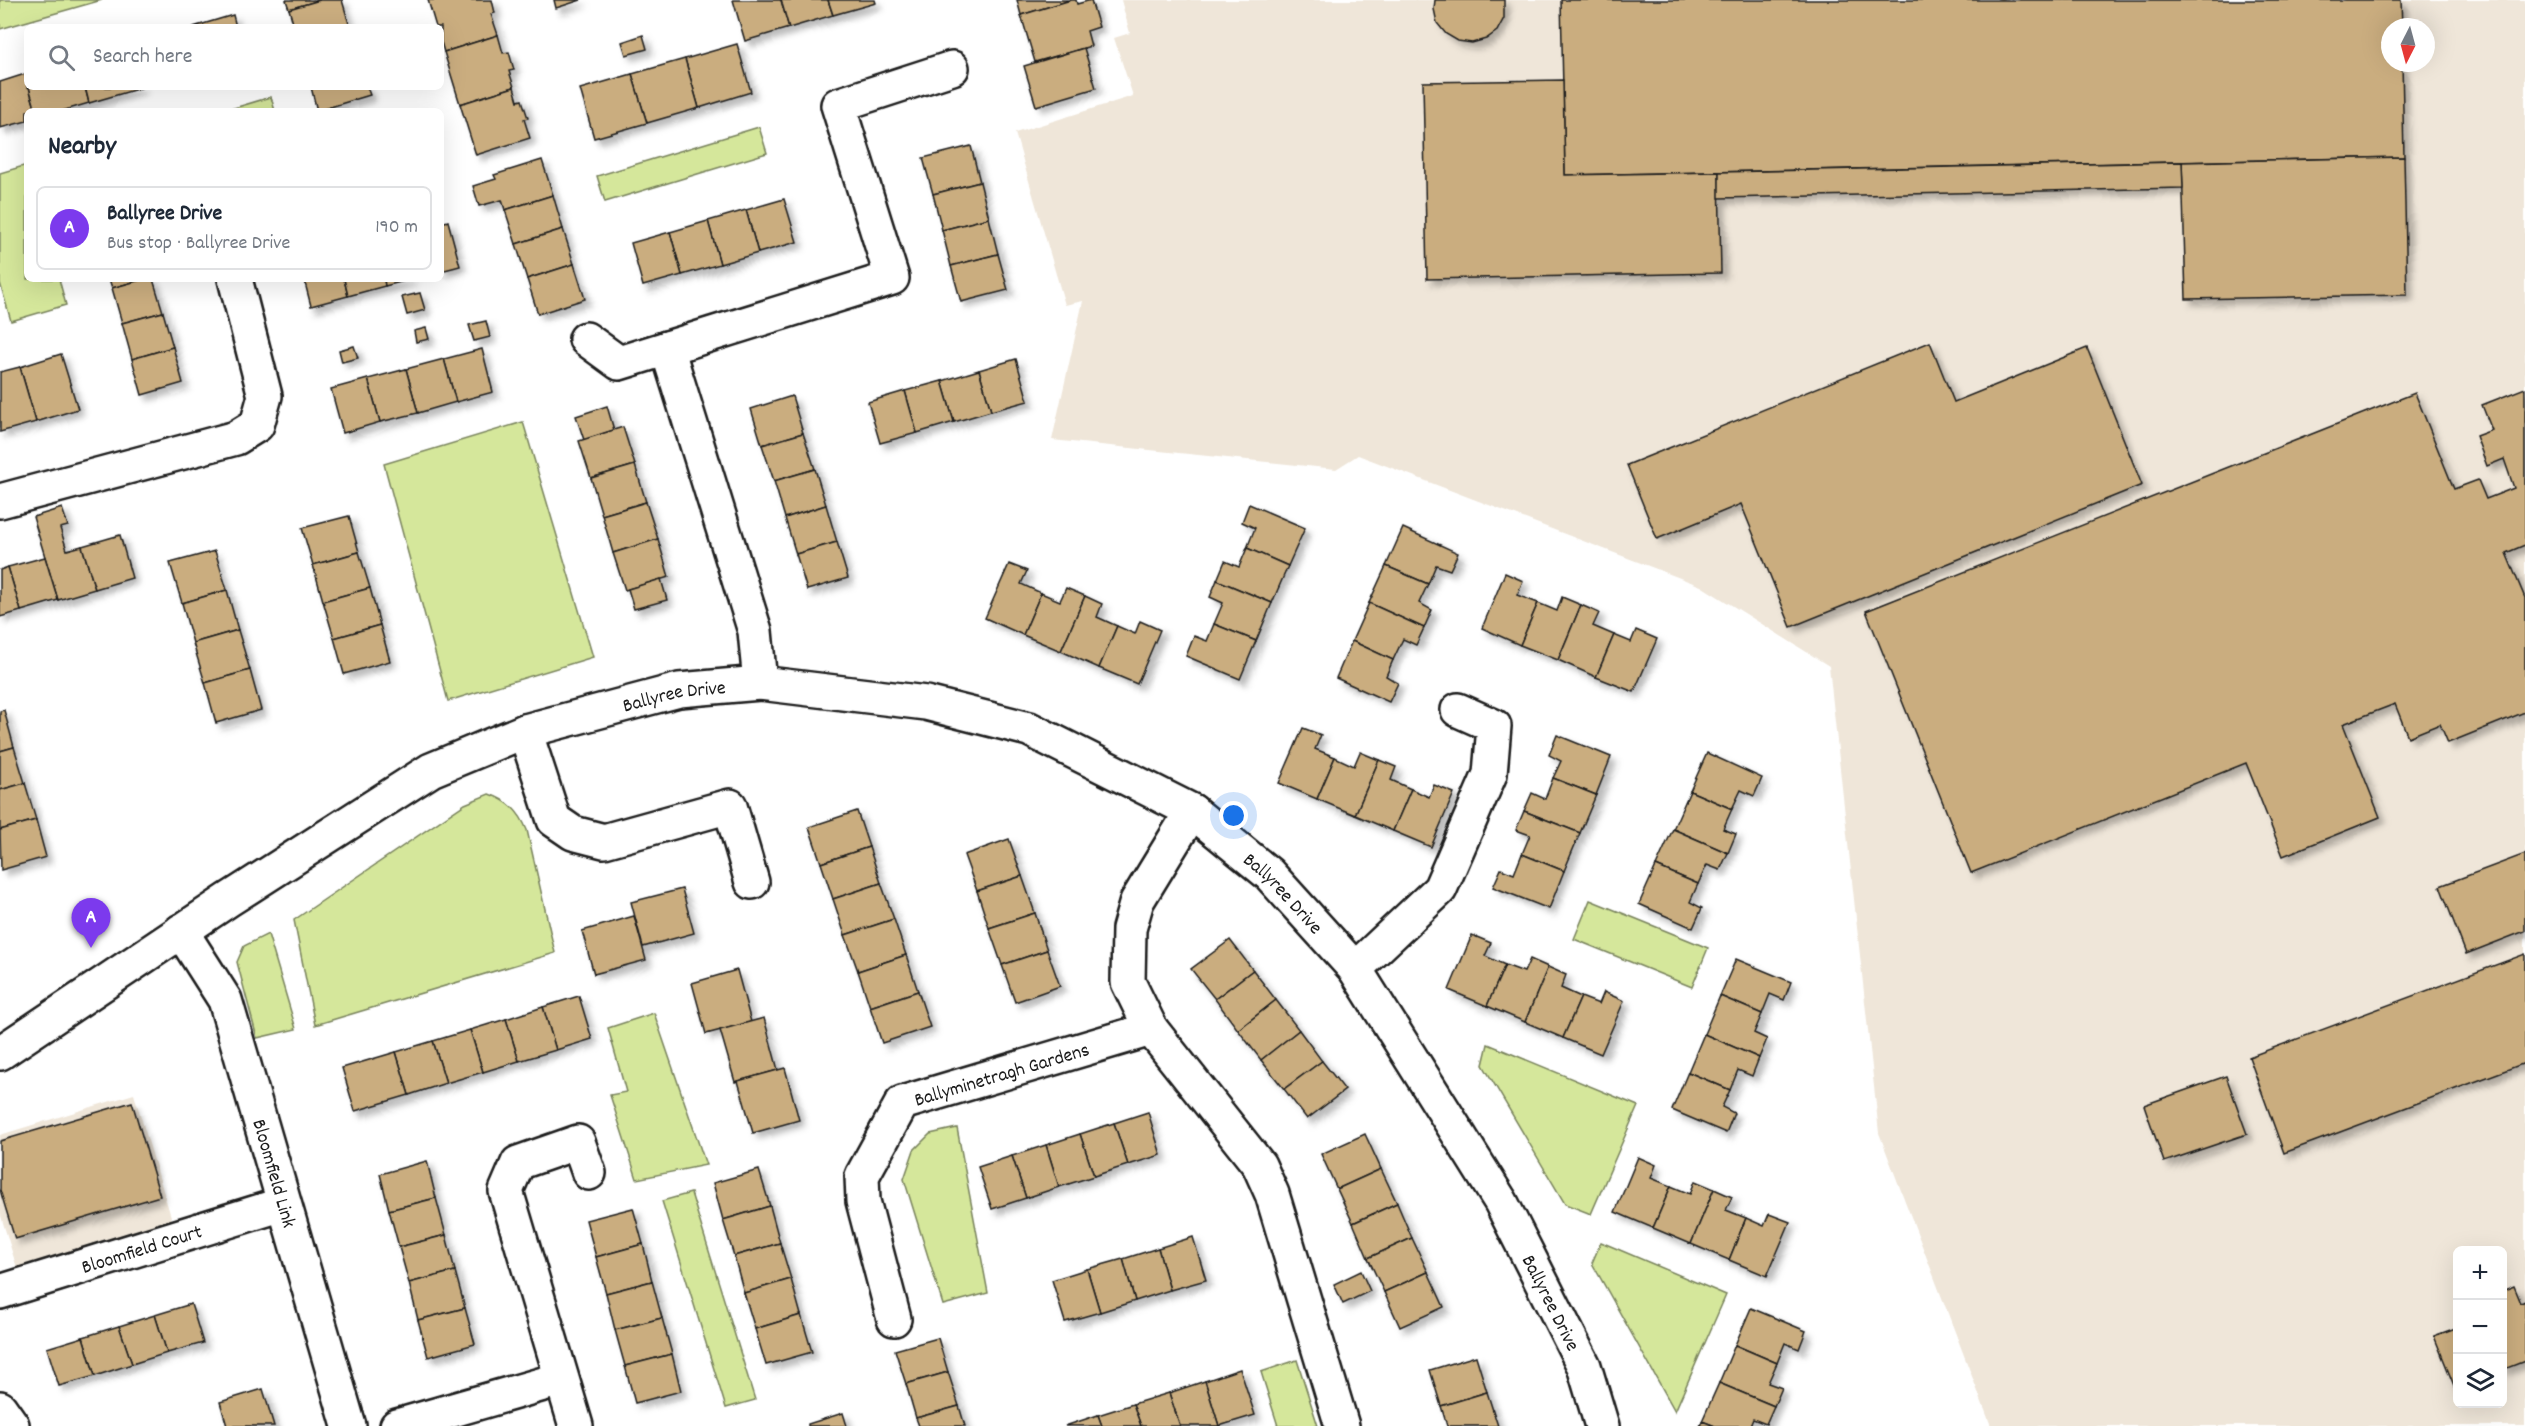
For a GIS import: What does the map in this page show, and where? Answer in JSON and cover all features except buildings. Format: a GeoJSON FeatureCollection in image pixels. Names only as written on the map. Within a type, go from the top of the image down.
{"type":"FeatureCollection","features":[{"type":"Feature","properties":{"kind":"street"},"geometry":{"type":"LineString","coordinates":[[586,339],[619,363],[892,278],[838,105],[952,68]]}},
{"type":"Feature","properties":{"kind":"street"},"geometry":{"type":"LineString","coordinates":[[0,501],[236,438],[257,425],[265,396],[236,282]]}},
{"type":"Feature","properties":{"kind":"street"},"geometry":{"type":"LineString","coordinates":[[667,348],[755,631],[760,683]]}},
{"type":"Feature","properties":{"kind":"street","name":"Ballyree Drive"},"geometry":{"type":"LineString","coordinates":[[4,1043],[431,770],[525,731],[679,690],[760,683],[926,704],[1029,729],[1192,811],[1269,874],[1355,969],[1501,1203],[1584,1366],[1602,1426]]}},
{"type":"Feature","properties":{"kind":"street"},"geometry":{"type":"LineString","coordinates":[[1355,969],[1440,890],[1490,774],[1494,726],[1458,710]]}},
{"type":"Feature","properties":{"kind":"street"},"geometry":{"type":"LineString","coordinates":[[525,731],[554,820],[573,833],[604,841],[730,806],[752,882]]}},
{"type":"Feature","properties":{"kind":"street"},"geometry":{"type":"LineString","coordinates":[[1192,811],[1137,901],[1129,929],[1128,982],[1151,1029],[1259,1166],[1272,1194],[1342,1426]]}},
{"type":"Feature","properties":{"kind":"street","name":"Bloomfield Link"},"geometry":{"type":"LineString","coordinates":[[181,931],[225,1000],[349,1426]]}},
{"type":"Feature","properties":{"kind":"street","name":"Ballyminetragh Gardens"},"geometry":{"type":"LineString","coordinates":[[894,1319],[863,1201],[862,1176],[902,1103],[1151,1029]]}},
{"type":"Feature","properties":{"kind":"street"},"geometry":{"type":"LineString","coordinates":[[576,1426],[506,1191],[518,1163],[578,1143],[589,1173]]}},
{"type":"Feature","properties":{"kind":"street","name":"Bloomfield Court"},"geometry":{"type":"LineString","coordinates":[[0,1292],[283,1204]]}},
{"type":"Feature","properties":{"kind":"street"},"geometry":{"type":"LineString","coordinates":[[397,1426],[561,1379]]}},
{"type":"Feature","properties":{"kind":"shaded area"},"geometry":{"type":"Polygon","coordinates":[[[1121,0],[2525,0],[2525,1426],[1991,1426],[1879,1133],[1829,666],[1701,586],[1358,455],[1336,469],[1052,440],[1083,301],[1065,305],[1015,133],[1133,96],[1114,38],[1130,33],[1121,0]]]}},
{"type":"Feature","properties":{"kind":"shaded area"},"geometry":{"type":"Polygon","coordinates":[[[134,1094],[172,1220],[17,1268],[0,1213],[0,1135],[134,1094]]]}},
{"type":"Feature","properties":{"kind":"green space"},"geometry":{"type":"Polygon","coordinates":[[[0,0],[102,0],[0,29],[0,0]]]}},
{"type":"Feature","properties":{"kind":"green space"},"geometry":{"type":"Polygon","coordinates":[[[271,97],[274,108],[234,108],[271,97]]]}},
{"type":"Feature","properties":{"kind":"green space"},"geometry":{"type":"Polygon","coordinates":[[[759,127],[767,153],[605,202],[597,176],[759,127]]]}},
{"type":"Feature","properties":{"kind":"green space"},"geometry":{"type":"Polygon","coordinates":[[[24,166],[24,282],[60,282],[66,305],[11,321],[0,283],[0,173],[24,166]]]}},
{"type":"Feature","properties":{"kind":"green space"},"geometry":{"type":"Polygon","coordinates":[[[523,422],[593,657],[448,701],[384,464],[523,422]]]}},
{"type":"Feature","properties":{"kind":"green space"},"geometry":{"type":"Polygon","coordinates":[[[489,794],[512,808],[527,830],[555,953],[315,1025],[294,920],[465,804],[489,794]]]}},
{"type":"Feature","properties":{"kind":"green space"},"geometry":{"type":"Polygon","coordinates":[[[1590,900],[1708,948],[1692,987],[1574,939],[1590,900]]]}},
{"type":"Feature","properties":{"kind":"green space"},"geometry":{"type":"Polygon","coordinates":[[[268,934],[296,1029],[257,1038],[237,962],[244,946],[268,934]]]}},
{"type":"Feature","properties":{"kind":"green space"},"geometry":{"type":"Polygon","coordinates":[[[654,1013],[706,1165],[637,1179],[610,1095],[626,1092],[608,1028],[654,1013]]]}},
{"type":"Feature","properties":{"kind":"green space"},"geometry":{"type":"Polygon","coordinates":[[[1488,1044],[1638,1106],[1591,1214],[1565,1204],[1483,1065],[1488,1044]]]}},
{"type":"Feature","properties":{"kind":"green space"},"geometry":{"type":"Polygon","coordinates":[[[957,1128],[988,1293],[943,1305],[904,1179],[914,1150],[930,1134],[957,1128]]]}},
{"type":"Feature","properties":{"kind":"green space"},"geometry":{"type":"Polygon","coordinates":[[[691,1193],[755,1400],[726,1408],[662,1201],[691,1193]]]}},
{"type":"Feature","properties":{"kind":"green space"},"geometry":{"type":"Polygon","coordinates":[[[1601,1242],[1726,1295],[1675,1411],[1592,1263],[1601,1242]]]}},
{"type":"Feature","properties":{"kind":"green space"},"geometry":{"type":"Polygon","coordinates":[[[1297,1360],[1318,1426],[1278,1426],[1261,1372],[1297,1360]]]}},
{"type":"Feature","properties":{"kind":"place","name":"Ballyree Drive"},"geometry":{"type":"Point","coordinates":[91,948]}}]}
